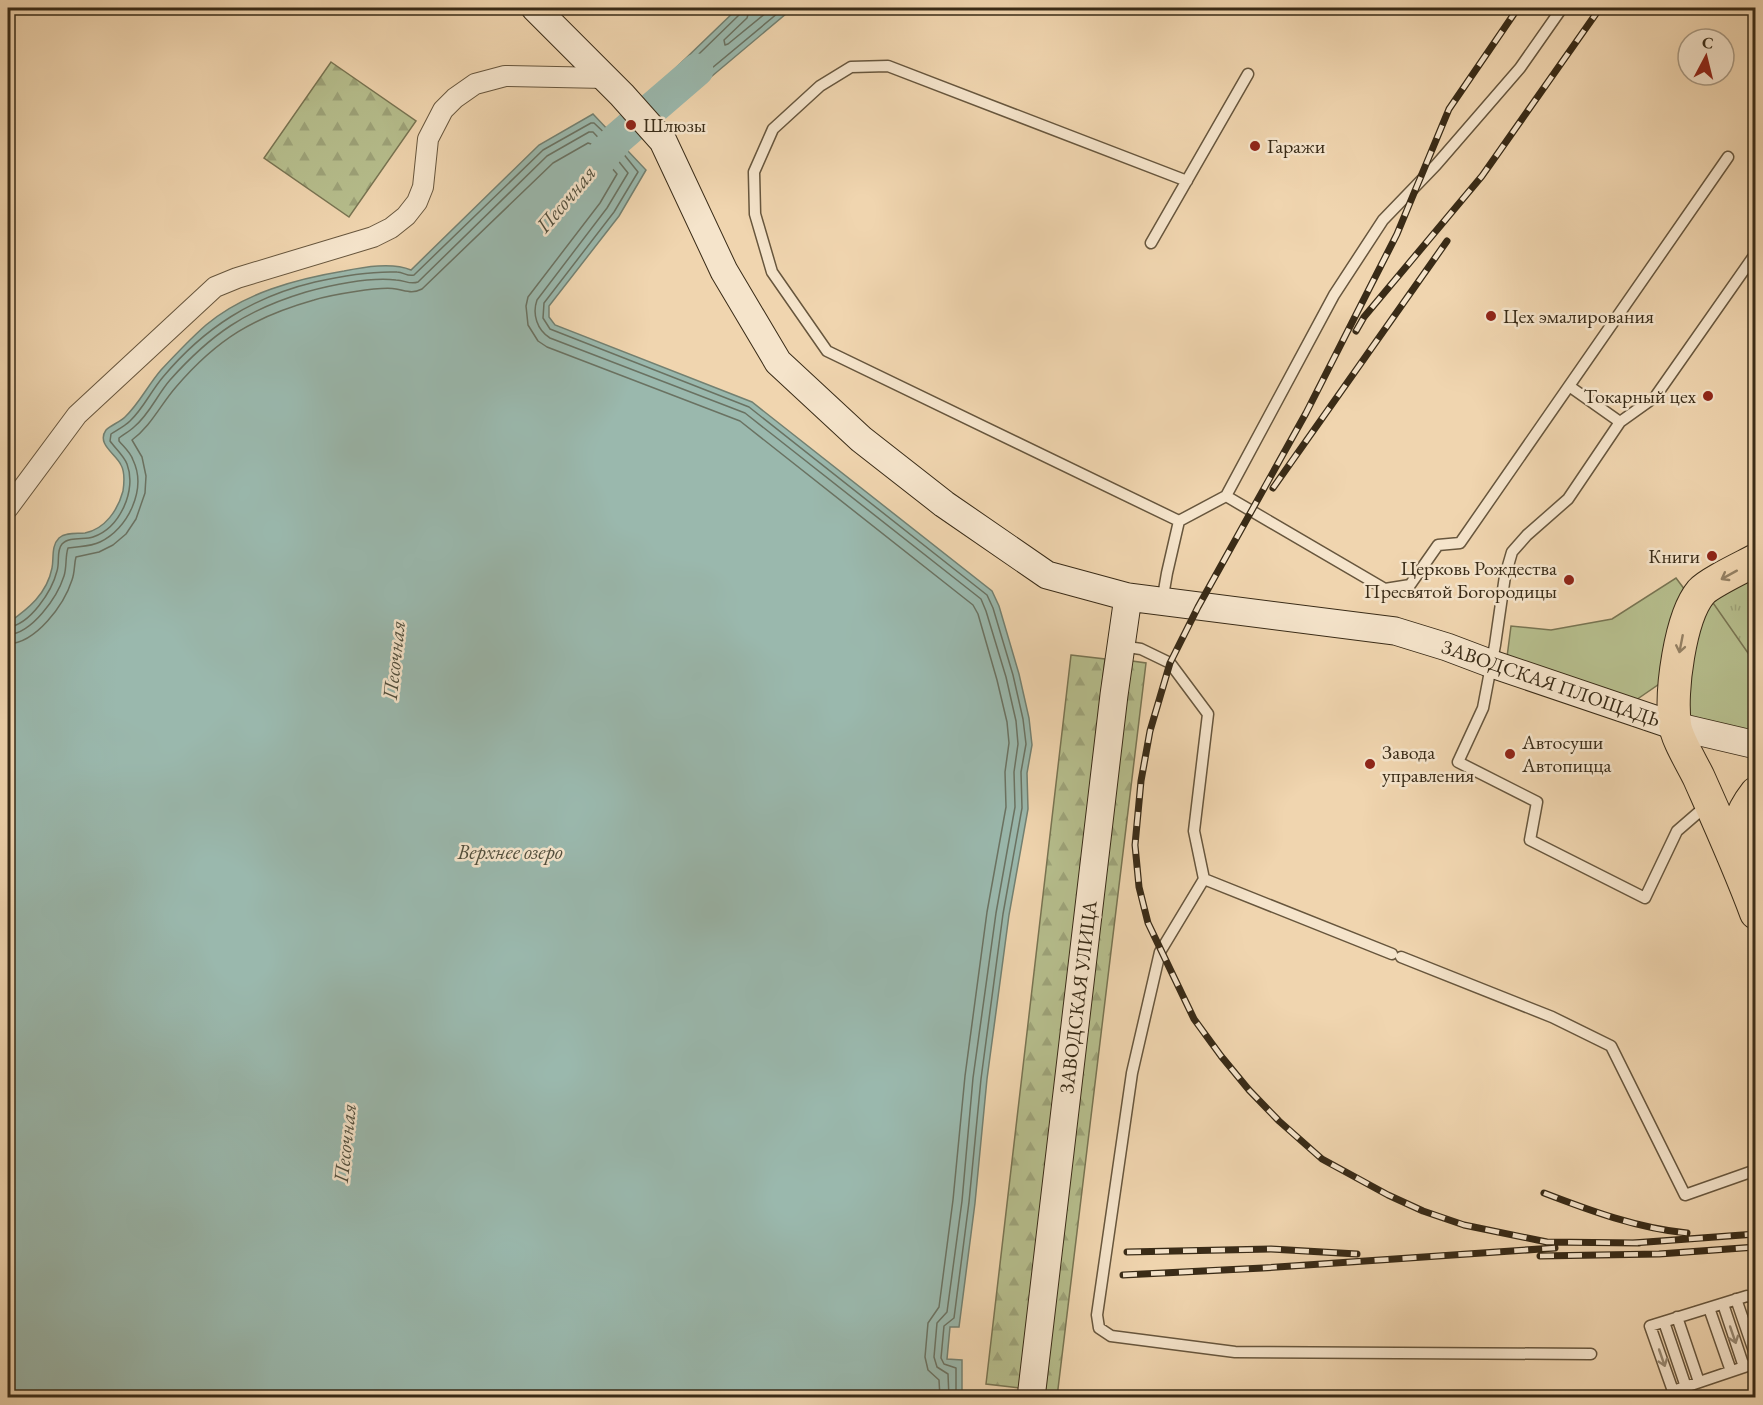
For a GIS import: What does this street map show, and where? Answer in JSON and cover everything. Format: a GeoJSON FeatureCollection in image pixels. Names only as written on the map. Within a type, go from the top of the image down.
{"type":"FeatureCollection","features":[{"type":"Feature","properties":{"kind":"main road","name":"ЗАВОДСКАЯ ПЛОЩАДЬ"},"geometry":{"type":"LineString","coordinates":[[535,8],[614,87],[663,141],[724,271],[778,362],[861,439],[944,504],[1047,575],[1128,597],[1395,632],[1447,647],[1675,726],[1675,688],[1688,617],[1702,590],[1755,560]]}},
{"type":"Feature","properties":{"kind":"main road","name":"ЗАВОДСКАЯ УЛИЦА"},"geometry":{"type":"LineString","coordinates":[[1031,1398],[1128,597]]}},
{"type":"Feature","properties":{"kind":"main road"},"geometry":{"type":"LineString","coordinates":[[1637,714],[1659,703],[1675,688]]}},
{"type":"Feature","properties":{"kind":"main road"},"geometry":{"type":"LineString","coordinates":[[1675,726],[1738,863],[1755,913]]}},
{"type":"Feature","properties":{"kind":"main road"},"geometry":{"type":"LineString","coordinates":[[1675,726],[1755,746]]}},
{"type":"Feature","properties":{"kind":"main road"},"geometry":{"type":"LineString","coordinates":[[1738,863],[1736,833],[1744,808],[1755,793]]}},
{"type":"Feature","properties":{"kind":"street"},"geometry":{"type":"LineString","coordinates":[[8,508],[77,415],[215,287],[237,278],[373,237],[391,228],[406,216],[417,202],[423,187],[428,139],[443,110],[475,84],[505,76],[614,87]]}},
{"type":"Feature","properties":{"kind":"lane"},"geometry":{"type":"LineString","coordinates":[[1179,521],[1226,496],[1334,296],[1383,220],[1436,165],[1520,68],[1562,8]]}},
{"type":"Feature","properties":{"kind":"lane"},"geometry":{"type":"LineString","coordinates":[[1179,521],[827,351],[772,272],[755,214],[754,172],[773,129],[820,86],[851,67],[888,66],[1186,181]]}},
{"type":"Feature","properties":{"kind":"lane"},"geometry":{"type":"LineString","coordinates":[[1151,243],[1248,74]]}},
{"type":"Feature","properties":{"kind":"lane"},"geometry":{"type":"LineString","coordinates":[[1226,496],[1385,589],[1410,585],[1438,545],[1460,543],[1728,157]]}},
{"type":"Feature","properties":{"kind":"lane"},"geometry":{"type":"LineString","coordinates":[[1710,802],[1677,831],[1645,898],[1530,840],[1537,802],[1458,762],[1483,708],[1505,576],[1512,552],[1527,535],[1568,499],[1620,422],[1655,397],[1755,253]]}},
{"type":"Feature","properties":{"kind":"lane"},"geometry":{"type":"LineString","coordinates":[[1569,386],[1620,422]]}},
{"type":"Feature","properties":{"kind":"lane"},"geometry":{"type":"LineString","coordinates":[[1162,602],[1179,521]]}},
{"type":"Feature","properties":{"kind":"lane"},"geometry":{"type":"LineString","coordinates":[[1121,646],[1141,649],[1170,663],[1208,714],[1194,831],[1204,879],[1160,951],[1132,1073],[1097,1315],[1099,1328],[1110,1336],[1235,1352],[1591,1354]]}},
{"type":"Feature","properties":{"kind":"lane"},"geometry":{"type":"LineString","coordinates":[[1204,879],[1552,1017],[1611,1046],[1685,1195],[1755,1170]]}},
{"type":"Feature","properties":{"kind":"lane"},"geometry":{"type":"LineString","coordinates":[[1755,1298],[1747,1296],[1650,1326],[1673,1391],[1755,1363]]}},
{"type":"Feature","properties":{"kind":"lane"},"geometry":{"type":"LineString","coordinates":[[1736,1299],[1755,1357]]}},
{"type":"Feature","properties":{"kind":"lane"},"geometry":{"type":"LineString","coordinates":[[1723,1304],[1744,1367]]}},
{"type":"Feature","properties":{"kind":"lane"},"geometry":{"type":"LineString","coordinates":[[1709,1308],[1731,1371]]}},
{"type":"Feature","properties":{"kind":"lane"},"geometry":{"type":"LineString","coordinates":[[1677,1317],[1699,1382]]}},
{"type":"Feature","properties":{"kind":"green space"},"geometry":{"type":"Polygon","coordinates":[[[331,62],[416,121],[349,217],[264,158],[331,62]]]}},
{"type":"Feature","properties":{"kind":"green space"},"geometry":{"type":"Polygon","coordinates":[[[1755,573],[1755,663],[1711,600],[1755,573]]]}},
{"type":"Feature","properties":{"kind":"green space"},"geometry":{"type":"Polygon","coordinates":[[[1676,578],[1685,590],[1662,682],[1636,700],[1507,657],[1511,626],[1551,630],[1612,619],[1676,578]]]}},
{"type":"Feature","properties":{"kind":"green space"},"geometry":{"type":"Polygon","coordinates":[[[1708,602],[1755,614],[1755,735],[1688,717],[1691,654],[1708,602]]]}},
{"type":"Feature","properties":{"kind":"green space"},"geometry":{"type":"Polygon","coordinates":[[[1071,655],[1105,659],[1020,1388],[986,1384],[1071,655]]]}},
{"type":"Feature","properties":{"kind":"green space"},"geometry":{"type":"Polygon","coordinates":[[[1125,660],[1146,663],[1057,1397],[1036,1398],[1125,660]]]}},
{"type":"Feature","properties":{"kind":"water"},"geometry":{"type":"Polygon","coordinates":[[[738,8],[793,8],[674,108],[655,88],[738,8]]]}},
{"type":"Feature","properties":{"kind":"water","name":"Верхнее озеро"},"geometry":{"type":"Polygon","coordinates":[[[593,114],[646,170],[619,216],[549,306],[549,317],[555,325],[752,402],[992,591],[999,606],[1019,674],[1029,718],[1032,745],[1027,773],[1028,809],[1009,915],[987,1079],[975,1203],[959,1327],[950,1327],[947,1359],[962,1360],[962,1397],[8,1397],[8,623],[29,606],[46,586],[52,568],[53,552],[59,538],[68,534],[92,531],[110,518],[114,512],[123,491],[124,474],[119,461],[103,440],[106,430],[130,412],[161,370],[206,325],[237,304],[289,283],[369,267],[395,266],[411,270],[539,145],[593,114]]]}},
{"type":"Feature","properties":{"kind":"waterway","name":"Песочная"},"geometry":{"type":"LineString","coordinates":[[589,172],[618,138],[697,70]]}},
{"type":"Feature","properties":{"kind":"railway"},"geometry":{"type":"LineString","coordinates":[[1518,8],[1449,109],[1397,234],[1306,413],[1198,607],[1170,663],[1150,731],[1141,781],[1135,845],[1139,887],[1148,923],[1194,1019],[1249,1090],[1279,1121],[1322,1159],[1388,1195],[1423,1211],[1464,1225],[1547,1242],[1639,1243]]}},
{"type":"Feature","properties":{"kind":"railway"},"geometry":{"type":"LineString","coordinates":[[1356,331],[1364,317],[1482,176],[1600,8]]}},
{"type":"Feature","properties":{"kind":"railway"},"geometry":{"type":"LineString","coordinates":[[1273,488],[1447,241]]}},
{"type":"Feature","properties":{"kind":"railway"},"geometry":{"type":"LineString","coordinates":[[1544,1193],[1632,1223],[1687,1233]]}},
{"type":"Feature","properties":{"kind":"railway"},"geometry":{"type":"LineString","coordinates":[[1633,1243],[1756,1234]]}},
{"type":"Feature","properties":{"kind":"railway"},"geometry":{"type":"LineString","coordinates":[[1540,1256],[1659,1254],[1756,1247]]}},
{"type":"Feature","properties":{"kind":"railway"},"geometry":{"type":"LineString","coordinates":[[1123,1275],[1555,1248]]}},
{"type":"Feature","properties":{"kind":"railway"},"geometry":{"type":"LineString","coordinates":[[1127,1252],[1271,1249],[1357,1254]]}},
{"type":"Feature","properties":{"kind":"place","name":"Шлюзы"},"geometry":{"type":"Point","coordinates":[631,125]}},
{"type":"Feature","properties":{"kind":"place","name":"Гаражи"},"geometry":{"type":"Point","coordinates":[1255,146]}},
{"type":"Feature","properties":{"kind":"place","name":"Цех эмалирования"},"geometry":{"type":"Point","coordinates":[1491,316]}},
{"type":"Feature","properties":{"kind":"place","name":"Токарный цех"},"geometry":{"type":"Point","coordinates":[1708,396]}},
{"type":"Feature","properties":{"kind":"place","name":"Книги"},"geometry":{"type":"Point","coordinates":[1712,556]}},
{"type":"Feature","properties":{"kind":"place","name":"Церковь Рождества Пресвятой Богородицы"},"geometry":{"type":"Point","coordinates":[1569,580]}},
{"type":"Feature","properties":{"kind":"place","name":"Автосуши Автопицца"},"geometry":{"type":"Point","coordinates":[1510,754]}},
{"type":"Feature","properties":{"kind":"place","name":"Завода управления"},"geometry":{"type":"Point","coordinates":[1370,764]}}]}
